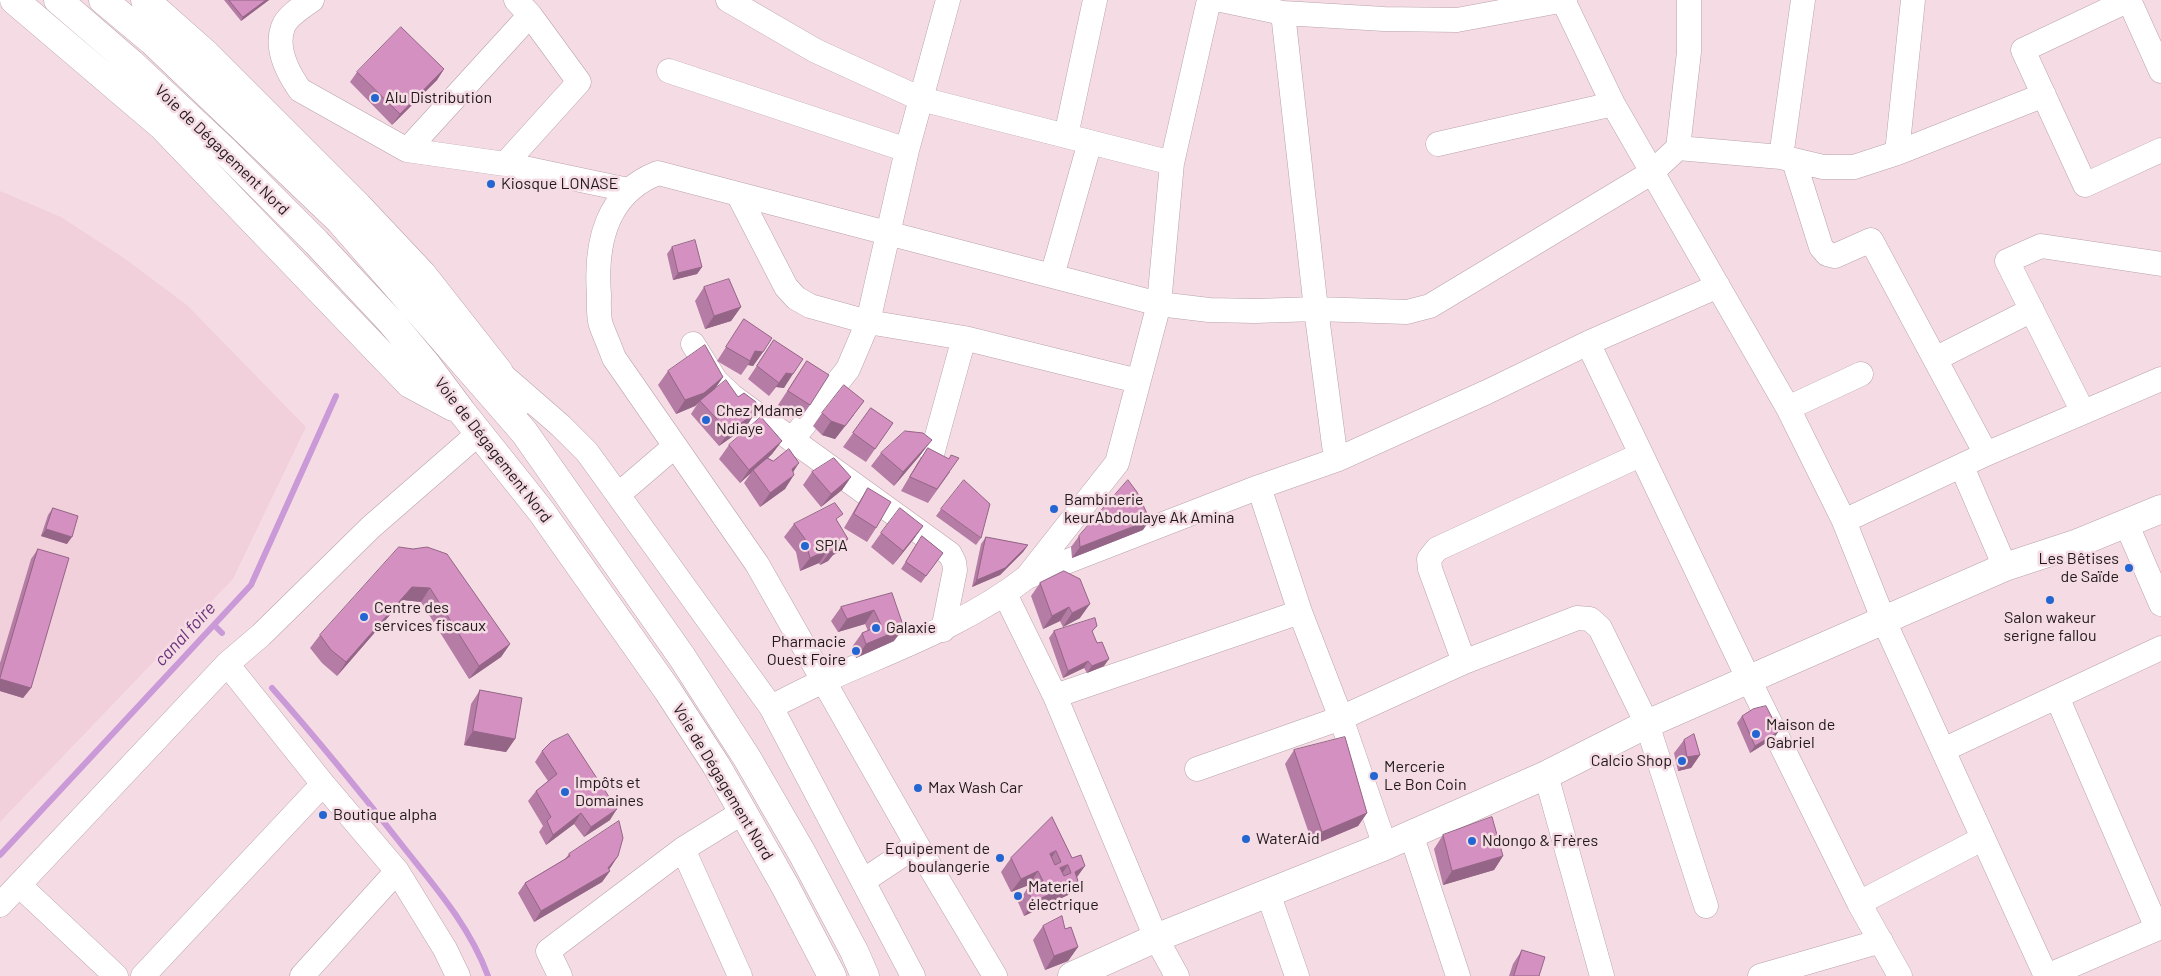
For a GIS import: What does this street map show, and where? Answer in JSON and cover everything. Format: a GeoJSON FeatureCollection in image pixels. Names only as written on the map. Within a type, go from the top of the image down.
{"type":"FeatureCollection","features":[{"type":"Feature","properties":{"kind":"main road"},"geometry":{"type":"LineString","coordinates":[[14,0],[162,126],[410,384],[462,412]]}},
{"type":"Feature","properties":{"kind":"main road","name":"Voie de Dégagement Nord"},"geometry":{"type":"LineString","coordinates":[[58,0],[179,106],[316,242],[391,322],[427,366],[541,510],[652,668],[716,766],[743,812],[785,886],[832,976]]}},
{"type":"Feature","properties":{"kind":"main road","name":"Voie de Dégagement Nord"},"geometry":{"type":"LineString","coordinates":[[102,0],[152,42],[340,221],[524,432],[682,658],[747,758],[802,853],[854,951],[865,976]]}},
{"type":"Feature","properties":{"kind":"main road"},"geometry":{"type":"LineString","coordinates":[[145,0],[205,53],[358,206],[422,274],[499,372],[513,400],[524,432]]}},
{"type":"Feature","properties":{"kind":"main road"},"geometry":{"type":"LineString","coordinates":[[1072,976],[1156,938],[1384,846],[1546,776],[1647,724],[2006,567],[2078,543],[2161,509]]}},
{"type":"Feature","properties":{"kind":"street"},"geometry":{"type":"LineString","coordinates":[[312,0],[296,11],[283,26],[280,42],[290,76],[300,90],[407,150],[505,164],[628,190]]}},
{"type":"Feature","properties":{"kind":"street"},"geometry":{"type":"LineString","coordinates":[[728,0],[816,50],[921,100],[1172,163]]}},
{"type":"Feature","properties":{"kind":"street"},"geometry":{"type":"LineString","coordinates":[[792,440],[848,369],[868,322],[908,150],[948,0]]}},
{"type":"Feature","properties":{"kind":"street"},"geometry":{"type":"LineString","coordinates":[[1066,136],[1094,0]]}},
{"type":"Feature","properties":{"kind":"street"},"geometry":{"type":"LineString","coordinates":[[771,707],[824,680],[943,630],[1005,594],[1027,577],[1117,463],[1159,304],[1172,163],[1209,0]]}},
{"type":"Feature","properties":{"kind":"street"},"geometry":{"type":"LineString","coordinates":[[1221,0],[1283,13],[1384,19],[1457,20],[1564,0],[1613,104],[1788,408],[1844,521],[1884,621],[1982,839],[2047,976],[2159,927],[2057,697]]}},
{"type":"Feature","properties":{"kind":"street"},"geometry":{"type":"LineString","coordinates":[[995,976],[917,846],[757,564],[614,358],[601,324],[598,284],[600,247],[610,213],[628,190],[641,179],[658,173],[1159,304],[1209,310],[1316,308],[1407,312],[1430,306],[1652,172],[1678,148],[1689,52],[1689,0]]}},
{"type":"Feature","properties":{"kind":"street"},"geometry":{"type":"LineString","coordinates":[[1803,0],[1788,159],[1822,247],[1826,254],[1835,256],[1872,240],[1986,454]]}},
{"type":"Feature","properties":{"kind":"street"},"geometry":{"type":"LineString","coordinates":[[1897,154],[1913,0]]}},
{"type":"Feature","properties":{"kind":"street"},"geometry":{"type":"LineString","coordinates":[[2161,71],[2152,28],[2129,0],[2023,50],[2085,185],[2161,150]]}},
{"type":"Feature","properties":{"kind":"street"},"geometry":{"type":"LineString","coordinates":[[407,150],[523,7],[579,82],[505,164]]}},
{"type":"Feature","properties":{"kind":"street"},"geometry":{"type":"LineString","coordinates":[[1283,13],[1316,308],[1336,460]]}},
{"type":"Feature","properties":{"kind":"street"},"geometry":{"type":"LineString","coordinates":[[669,71],[908,150]]}},
{"type":"Feature","properties":{"kind":"street"},"geometry":{"type":"LineString","coordinates":[[1678,148],[1788,159],[1822,167],[1854,167],[1897,154],[2044,95]]}},
{"type":"Feature","properties":{"kind":"street"},"geometry":{"type":"LineString","coordinates":[[1438,144],[1613,104]]}},
{"type":"Feature","properties":{"kind":"street"},"geometry":{"type":"LineString","coordinates":[[1052,276],[1090,142]]}},
{"type":"Feature","properties":{"kind":"street"},"geometry":{"type":"LineString","coordinates":[[738,194],[786,287],[796,298],[810,306],[868,322],[964,338],[1138,381]]}},
{"type":"Feature","properties":{"kind":"street"},"geometry":{"type":"LineString","coordinates":[[2083,412],[2007,261],[2041,246],[2161,264]]}},
{"type":"Feature","properties":{"kind":"street"},"geometry":{"type":"LineString","coordinates":[[1027,577],[1259,487],[1336,460],[1487,392],[1588,343],[1718,286]]}},
{"type":"Feature","properties":{"kind":"street"},"geometry":{"type":"LineString","coordinates":[[1935,359],[2032,310]]}},
{"type":"Feature","properties":{"kind":"street"},"geometry":{"type":"LineString","coordinates":[[932,454],[964,338]]}},
{"type":"Feature","properties":{"kind":"street"},"geometry":{"type":"LineString","coordinates":[[1588,343],[1748,680],[1860,903],[1900,976]]}},
{"type":"Feature","properties":{"kind":"street"},"geometry":{"type":"LineString","coordinates":[[693,344],[716,381],[733,397],[950,554],[954,562],[954,570],[943,630]]}},
{"type":"Feature","properties":{"kind":"street"},"geometry":{"type":"LineString","coordinates":[[499,372],[561,426],[587,452],[771,707],[913,976]]}},
{"type":"Feature","properties":{"kind":"street"},"geometry":{"type":"LineString","coordinates":[[1788,408],[1861,374]]}},
{"type":"Feature","properties":{"kind":"street"},"geometry":{"type":"LineString","coordinates":[[1844,521],[1962,467],[1986,454],[2161,379]]}},
{"type":"Feature","properties":{"kind":"street"},"geometry":{"type":"LineString","coordinates":[[0,905],[227,664],[261,635],[371,527],[479,433]]}},
{"type":"Feature","properties":{"kind":"street"},"geometry":{"type":"LineString","coordinates":[[618,494],[675,446]]}},
{"type":"Feature","properties":{"kind":"street"},"geometry":{"type":"LineString","coordinates":[[1464,662],[1430,569],[1429,559],[1437,548],[1640,455]]}},
{"type":"Feature","properties":{"kind":"street"},"geometry":{"type":"LineString","coordinates":[[1962,467],[2006,567]]}},
{"type":"Feature","properties":{"kind":"street"},"geometry":{"type":"LineString","coordinates":[[1259,487],[1300,612],[1341,718],[1384,846]]}},
{"type":"Feature","properties":{"kind":"street"},"geometry":{"type":"LineString","coordinates":[[2126,523],[2161,604]]}},
{"type":"Feature","properties":{"kind":"street"},"geometry":{"type":"LineString","coordinates":[[1005,594],[1055,696],[1156,938],[1177,976]]}},
{"type":"Feature","properties":{"kind":"street"},"geometry":{"type":"LineString","coordinates":[[1055,696],[1300,612]]}},
{"type":"Feature","properties":{"kind":"street"},"geometry":{"type":"LineString","coordinates":[[1197,769],[1341,718],[1464,662],[1577,618],[1590,619],[1600,628],[1647,724],[1706,906]]}},
{"type":"Feature","properties":{"kind":"street"},"geometry":{"type":"LineString","coordinates":[[1943,750],[2161,648]]}},
{"type":"Feature","properties":{"kind":"street"},"geometry":{"type":"LineString","coordinates":[[227,664],[323,784],[397,871],[445,949],[458,976]]}},
{"type":"Feature","properties":{"kind":"street"},"geometry":{"type":"LineString","coordinates":[[1546,776],[1602,976]]}},
{"type":"Feature","properties":{"kind":"street"},"geometry":{"type":"LineString","coordinates":[[144,976],[323,784]]}},
{"type":"Feature","properties":{"kind":"street"},"geometry":{"type":"LineString","coordinates":[[560,976],[548,951],[683,849],[743,812]]}},
{"type":"Feature","properties":{"kind":"street"},"geometry":{"type":"LineString","coordinates":[[1411,834],[1458,976]]}},
{"type":"Feature","properties":{"kind":"street"},"geometry":{"type":"LineString","coordinates":[[1860,903],[1982,839]]}},
{"type":"Feature","properties":{"kind":"street"},"geometry":{"type":"LineString","coordinates":[[863,881],[917,846]]}},
{"type":"Feature","properties":{"kind":"street"},"geometry":{"type":"LineString","coordinates":[[683,849],[740,976]]}},
{"type":"Feature","properties":{"kind":"street"},"geometry":{"type":"LineString","coordinates":[[302,976],[397,871]]}},
{"type":"Feature","properties":{"kind":"street"},"geometry":{"type":"LineString","coordinates":[[19,884],[116,976]]}},
{"type":"Feature","properties":{"kind":"street"},"geometry":{"type":"LineString","coordinates":[[1268,893],[1297,976]]}},
{"type":"Feature","properties":{"kind":"street"},"geometry":{"type":"LineString","coordinates":[[1764,975],[1881,941]]}},
{"type":"Feature","properties":{"kind":"shaded area"},"geometry":{"type":"Polygon","coordinates":[[[0,191],[61,217],[124,258],[187,305],[306,427],[233,579],[0,822],[0,191]]]}},
{"type":"Feature","properties":{"kind":"building"},"geometry":{"type":"Polygon","coordinates":[[[229,0],[266,0],[243,17],[229,0]]]}},
{"type":"Feature","properties":{"kind":"building"},"geometry":{"type":"Polygon","coordinates":[[[401,27],[444,69],[400,114],[357,72],[401,27]]]}},
{"type":"Feature","properties":{"kind":"building"},"geometry":{"type":"Polygon","coordinates":[[[695,240],[702,267],[678,273],[672,247],[695,240]]]}},
{"type":"Feature","properties":{"kind":"building"},"geometry":{"type":"Polygon","coordinates":[[[729,279],[741,307],[714,316],[704,287],[729,279]]]}},
{"type":"Feature","properties":{"kind":"building"},"geometry":{"type":"Polygon","coordinates":[[[744,319],[772,338],[763,352],[755,351],[750,361],[726,347],[744,319]]]}},
{"type":"Feature","properties":{"kind":"building"},"geometry":{"type":"Polygon","coordinates":[[[774,340],[803,359],[793,374],[786,373],[779,383],[757,366],[774,340]]]}},
{"type":"Feature","properties":{"kind":"building"},"geometry":{"type":"Polygon","coordinates":[[[705,345],[723,377],[704,393],[685,400],[668,371],[705,345]]]}},
{"type":"Feature","properties":{"kind":"building"},"geometry":{"type":"Polygon","coordinates":[[[807,361],[829,375],[810,405],[788,391],[807,361]]]}},
{"type":"Feature","properties":{"kind":"building"},"geometry":{"type":"Polygon","coordinates":[[[726,380],[738,397],[744,393],[756,402],[755,413],[729,432],[700,401],[726,380]]]}},
{"type":"Feature","properties":{"kind":"building"},"geometry":{"type":"Polygon","coordinates":[[[844,385],[864,401],[845,426],[831,421],[822,413],[844,385]]]}},
{"type":"Feature","properties":{"kind":"building"},"geometry":{"type":"Polygon","coordinates":[[[871,408],[893,423],[875,449],[853,433],[871,408]]]}},
{"type":"Feature","properties":{"kind":"building"},"geometry":{"type":"Polygon","coordinates":[[[761,417],[782,441],[749,470],[729,445],[761,417]]]}},
{"type":"Feature","properties":{"kind":"building"},"geometry":{"type":"Polygon","coordinates":[[[905,431],[923,433],[932,440],[903,472],[881,453],[905,431]]]}},
{"type":"Feature","properties":{"kind":"building"},"geometry":{"type":"Polygon","coordinates":[[[928,448],[949,459],[951,455],[959,458],[937,489],[910,477],[928,448]]]}},
{"type":"Feature","properties":{"kind":"building"},"geometry":{"type":"Polygon","coordinates":[[[789,449],[799,463],[792,469],[794,475],[770,493],[753,470],[767,458],[773,461],[789,449]]]}},
{"type":"Feature","properties":{"kind":"building"},"geometry":{"type":"Polygon","coordinates":[[[834,458],[851,477],[831,494],[812,472],[834,458]]]}},
{"type":"Feature","properties":{"kind":"building"},"geometry":{"type":"Polygon","coordinates":[[[964,480],[990,504],[981,538],[941,509],[964,480]]]}},
{"type":"Feature","properties":{"kind":"building"},"geometry":{"type":"Polygon","coordinates":[[[1128,480],[1137,492],[1150,520],[1080,547],[1079,536],[1128,480]]]}},
{"type":"Feature","properties":{"kind":"building"},"geometry":{"type":"Polygon","coordinates":[[[868,488],[891,502],[876,528],[854,514],[868,488]]]}},
{"type":"Feature","properties":{"kind":"building"},"geometry":{"type":"Polygon","coordinates":[[[835,503],[843,514],[836,519],[848,539],[837,543],[838,547],[830,552],[828,550],[810,558],[805,539],[794,524],[835,503]]]}},
{"type":"Feature","properties":{"kind":"building"},"geometry":{"type":"Polygon","coordinates":[[[53,508],[78,516],[72,537],[46,529],[53,508]]]}},
{"type":"Feature","properties":{"kind":"building"},"geometry":{"type":"Polygon","coordinates":[[[900,508],[923,526],[903,551],[881,533],[900,508]]]}},
{"type":"Feature","properties":{"kind":"building"},"geometry":{"type":"Polygon","coordinates":[[[922,536],[943,553],[926,576],[906,562],[922,536]]]}},
{"type":"Feature","properties":{"kind":"building"},"geometry":{"type":"Polygon","coordinates":[[[986,537],[1028,545],[1005,568],[977,580],[986,537]]]}},
{"type":"Feature","properties":{"kind":"building","name":"Centre des services fiscaux"},"geometry":{"type":"Polygon","coordinates":[[[399,547],[413,549],[427,547],[447,554],[510,644],[479,666],[430,588],[412,587],[346,662],[331,650],[320,635],[399,547]]]}},
{"type":"Feature","properties":{"kind":"building"},"geometry":{"type":"Polygon","coordinates":[[[38,549],[69,558],[31,688],[0,678],[38,549]]]}},
{"type":"Feature","properties":{"kind":"building"},"geometry":{"type":"Polygon","coordinates":[[[1064,571],[1080,579],[1090,604],[1072,613],[1069,607],[1052,616],[1040,583],[1064,571]]]}},
{"type":"Feature","properties":{"kind":"building"},"geometry":{"type":"Polygon","coordinates":[[[892,593],[904,628],[866,644],[862,633],[881,625],[874,610],[847,619],[841,607],[892,593]]]}},
{"type":"Feature","properties":{"kind":"building"},"geometry":{"type":"Polygon","coordinates":[[[1095,618],[1097,626],[1092,631],[1097,643],[1102,642],[1109,659],[1092,666],[1088,661],[1068,671],[1054,631],[1095,618]]]}},
{"type":"Feature","properties":{"kind":"building"},"geometry":{"type":"Polygon","coordinates":[[[480,690],[522,698],[515,739],[473,731],[480,690]]]}},
{"type":"Feature","properties":{"kind":"building"},"geometry":{"type":"Polygon","coordinates":[[[1766,706],[1779,731],[1755,746],[1742,716],[1753,709],[1766,706]]]}},
{"type":"Feature","properties":{"kind":"building","name":"Impôts et Domaines"},"geometry":{"type":"Polygon","coordinates":[[[568,734],[617,809],[591,827],[581,813],[553,835],[547,821],[551,817],[536,791],[557,774],[542,751],[551,742],[568,734]]]}},
{"type":"Feature","properties":{"kind":"building"},"geometry":{"type":"Polygon","coordinates":[[[1694,734],[1700,755],[1687,757],[1684,740],[1694,734]]]}},
{"type":"Feature","properties":{"kind":"building"},"geometry":{"type":"Polygon","coordinates":[[[1345,737],[1367,813],[1322,832],[1294,750],[1345,737]]]}},
{"type":"Feature","properties":{"kind":"building"},"geometry":{"type":"Polygon","coordinates":[[[1052,817],[1072,858],[1081,855],[1085,866],[1075,872],[1078,881],[1033,902],[1027,889],[1043,881],[1038,871],[1021,879],[1011,858],[1052,817]],[[1056,851],[1050,854],[1055,865],[1061,862],[1056,851]],[[1068,865],[1060,868],[1064,876],[1071,873],[1068,865]]]}},
{"type":"Feature","properties":{"kind":"building"},"geometry":{"type":"Polygon","coordinates":[[[1492,817],[1503,856],[1452,871],[1443,835],[1492,817]]]}},
{"type":"Feature","properties":{"kind":"building","name":"Impôts et Domaines"},"geometry":{"type":"Polygon","coordinates":[[[619,821],[623,838],[618,856],[608,868],[610,871],[541,911],[525,883],[570,856],[569,854],[619,821]]]}},
{"type":"Feature","properties":{"kind":"building"},"geometry":{"type":"Polygon","coordinates":[[[1062,916],[1065,929],[1071,927],[1078,947],[1054,956],[1043,926],[1062,916]]]}},
{"type":"Feature","properties":{"kind":"building"},"geometry":{"type":"Polygon","coordinates":[[[1522,950],[1545,957],[1539,976],[1514,976],[1522,950]]]}},
{"type":"Feature","properties":{"kind":"waterway","name":"canal foire"},"geometry":{"type":"LineString","coordinates":[[0,855],[251,585],[336,396]]}},
{"type":"Feature","properties":{"kind":"waterway"},"geometry":{"type":"LineString","coordinates":[[214,625],[222,633]]}},
{"type":"Feature","properties":{"kind":"waterway"},"geometry":{"type":"LineString","coordinates":[[272,688],[340,767],[441,894],[472,941],[488,976]]}},
{"type":"Feature","properties":{"kind":"place","name":"Alu Distribution"},"geometry":{"type":"Point","coordinates":[375,98]}},
{"type":"Feature","properties":{"kind":"place","name":"Kiosque LONASE"},"geometry":{"type":"Point","coordinates":[491,184]}},
{"type":"Feature","properties":{"kind":"place","name":"Chez Mdame Ndiaye"},"geometry":{"type":"Point","coordinates":[706,420]}},
{"type":"Feature","properties":{"kind":"place","name":"Bambinerie keurAbdoulaye Ak Amina"},"geometry":{"type":"Point","coordinates":[1054,509]}},
{"type":"Feature","properties":{"kind":"place","name":"SPIA"},"geometry":{"type":"Point","coordinates":[805,546]}},
{"type":"Feature","properties":{"kind":"place","name":"Les Bêtises de Saïde"},"geometry":{"type":"Point","coordinates":[2129,568]}},
{"type":"Feature","properties":{"kind":"place","name":"Salon wakeur serigne fallou"},"geometry":{"type":"Point","coordinates":[2050,600]}},
{"type":"Feature","properties":{"kind":"place","name":"Centre des services fiscaux"},"geometry":{"type":"Point","coordinates":[364,617]}},
{"type":"Feature","properties":{"kind":"place","name":"Galaxie"},"geometry":{"type":"Point","coordinates":[876,628]}},
{"type":"Feature","properties":{"kind":"place","name":"Pharmacie Ouest Foire"},"geometry":{"type":"Point","coordinates":[856,651]}},
{"type":"Feature","properties":{"kind":"place","name":"Maison de Gabriel"},"geometry":{"type":"Point","coordinates":[1756,734]}},
{"type":"Feature","properties":{"kind":"place","name":"Calcio Shop"},"geometry":{"type":"Point","coordinates":[1682,761]}},
{"type":"Feature","properties":{"kind":"place","name":"Mercerie Le Bon Coin"},"geometry":{"type":"Point","coordinates":[1374,776]}},
{"type":"Feature","properties":{"kind":"place","name":"Max Wash Car"},"geometry":{"type":"Point","coordinates":[918,788]}},
{"type":"Feature","properties":{"kind":"place","name":"Impôts et Domaines"},"geometry":{"type":"Point","coordinates":[565,792]}},
{"type":"Feature","properties":{"kind":"place","name":"Boutique alpha"},"geometry":{"type":"Point","coordinates":[323,815]}},
{"type":"Feature","properties":{"kind":"place","name":"WaterAid"},"geometry":{"type":"Point","coordinates":[1246,839]}},
{"type":"Feature","properties":{"kind":"place","name":"Ndongo & Frères"},"geometry":{"type":"Point","coordinates":[1472,841]}},
{"type":"Feature","properties":{"kind":"place","name":"Equipement de boulangerie"},"geometry":{"type":"Point","coordinates":[1000,858]}},
{"type":"Feature","properties":{"kind":"place","name":"Materiel électrique"},"geometry":{"type":"Point","coordinates":[1018,896]}}]}
